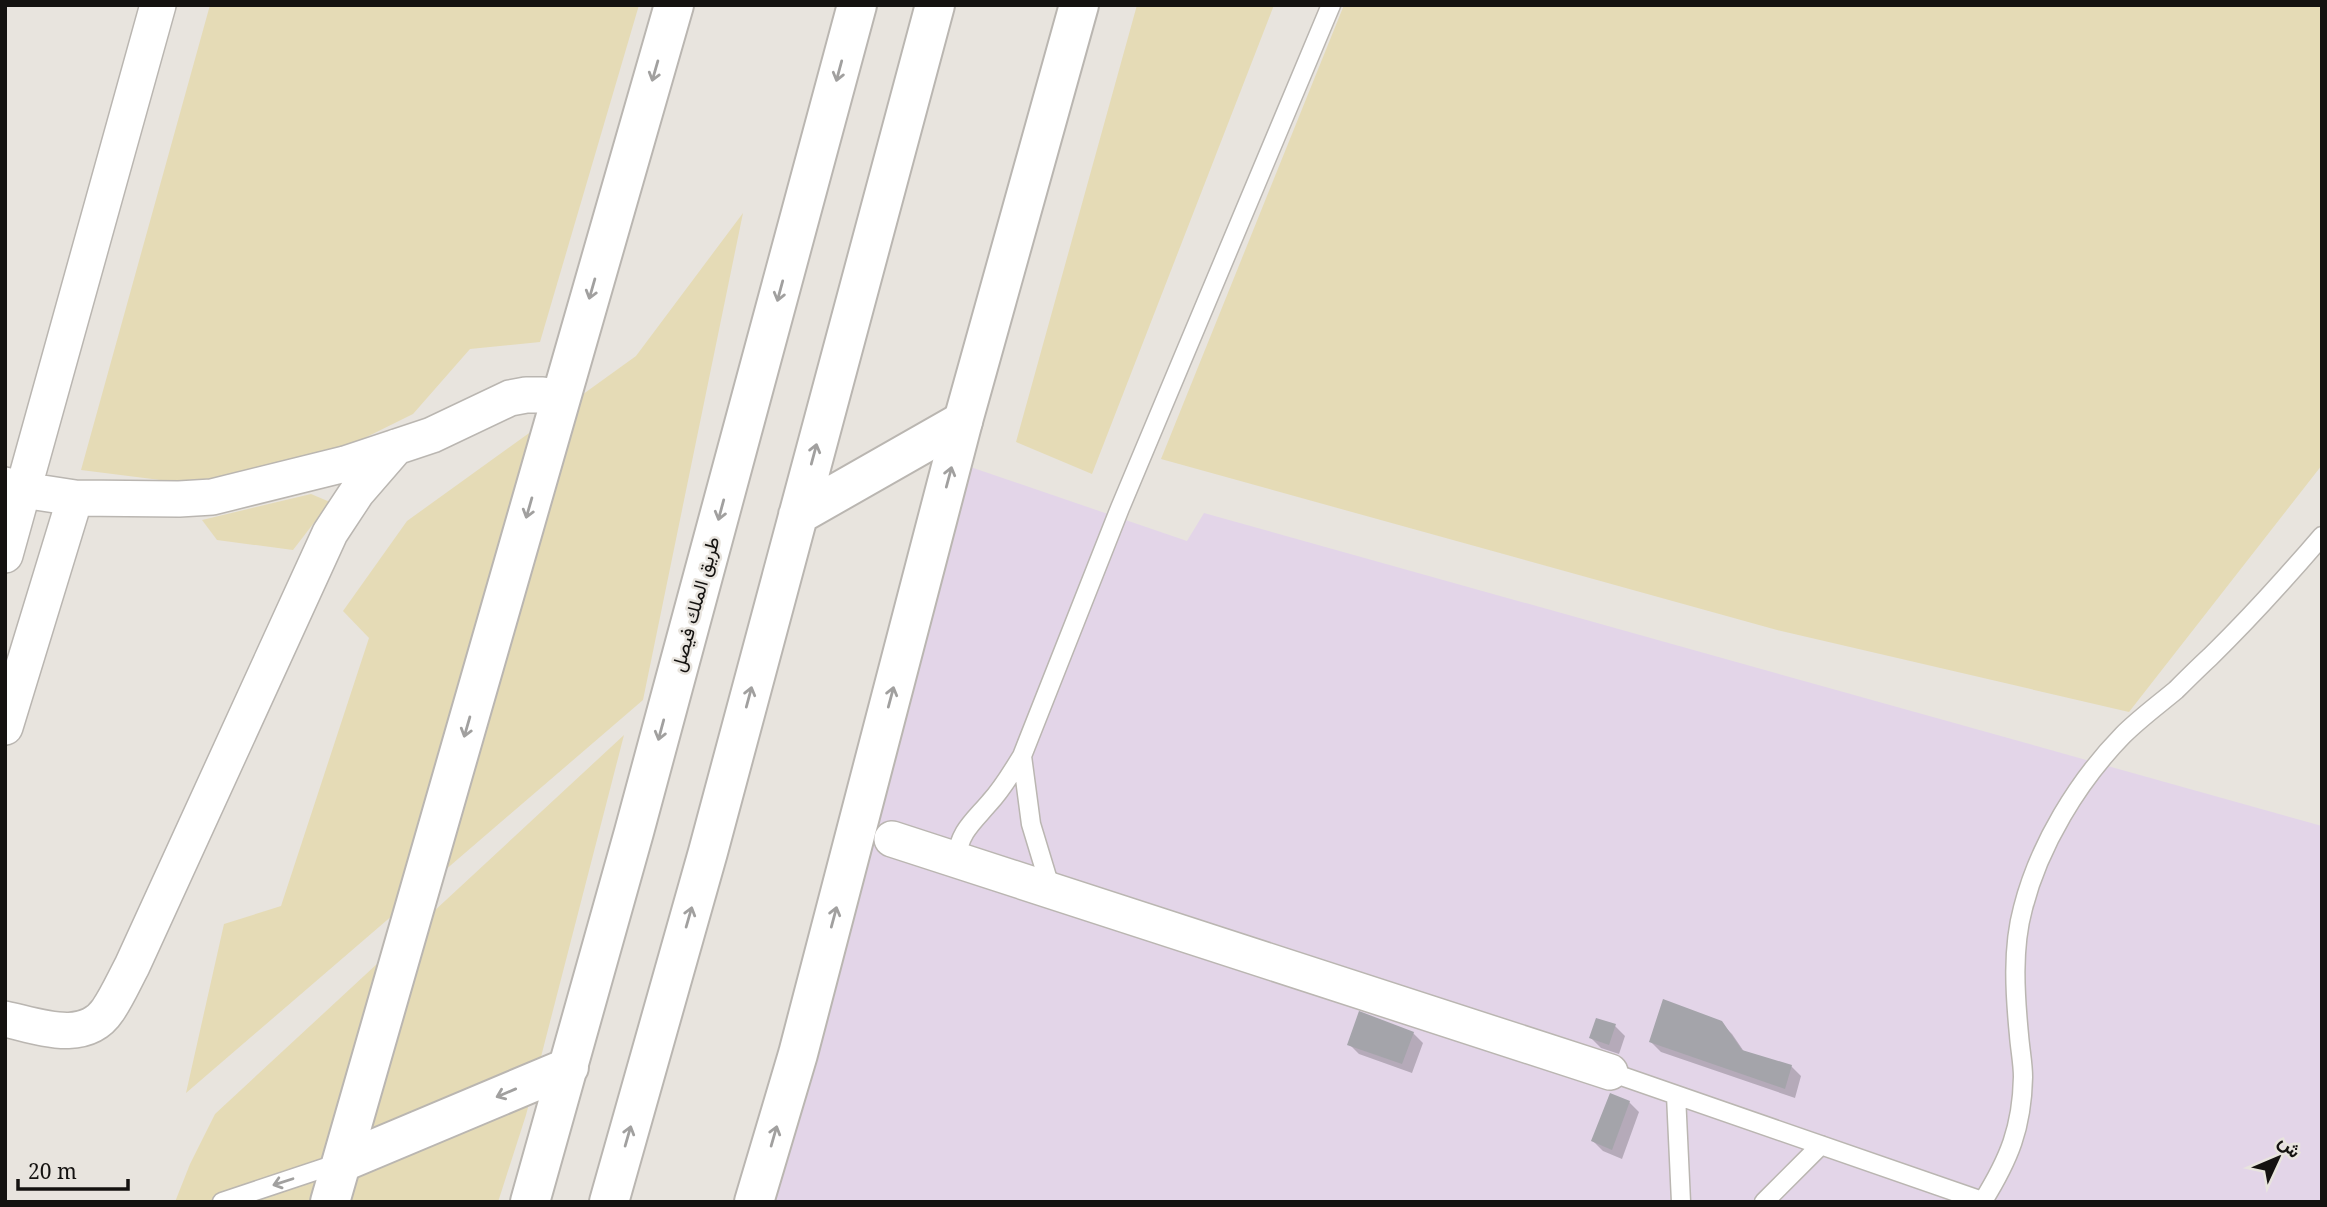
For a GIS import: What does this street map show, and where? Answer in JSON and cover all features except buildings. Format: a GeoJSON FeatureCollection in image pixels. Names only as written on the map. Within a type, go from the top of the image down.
{"type":"FeatureCollection","features":[{"type":"Feature","properties":{"kind":"main road"},"geometry":{"type":"LineString","coordinates":[[330,1202],[674,5]]}},
{"type":"Feature","properties":{"kind":"main road","name":"طريق الملك فيصل"},"geometry":{"type":"LineString","coordinates":[[530,1202],[857,5]]}},
{"type":"Feature","properties":{"kind":"main road"},"geometry":{"type":"LineString","coordinates":[[609,1202],[704,865],[935,5]]}},
{"type":"Feature","properties":{"kind":"main road"},"geometry":{"type":"LineString","coordinates":[[754,1202],[798,1054],[963,421],[1079,5]]}},
{"type":"Feature","properties":{"kind":"main road"},"geometry":{"type":"LineString","coordinates":[[798,515],[963,421]]}},
{"type":"Feature","properties":{"kind":"main road"},"geometry":{"type":"LineString","coordinates":[[343,1162],[569,1067]]}},
{"type":"Feature","properties":{"kind":"street"},"geometry":{"type":"LineString","coordinates":[[5,555],[14,488],[158,5]]}},
{"type":"Feature","properties":{"kind":"street"},"geometry":{"type":"LineString","coordinates":[[14,488],[75,498],[212,497],[345,464],[432,435],[510,398],[543,395],[560,400]]}},
{"type":"Feature","properties":{"kind":"street"},"geometry":{"type":"LineString","coordinates":[[5,1018],[69,1032],[82,1030],[96,1023],[107,1012],[138,954],[330,533],[357,492],[396,447]]}},
{"type":"Feature","properties":{"kind":"street"},"geometry":{"type":"LineString","coordinates":[[5,727],[75,498]]}},
{"type":"Feature","properties":{"kind":"street"},"geometry":{"type":"LineString","coordinates":[[892,839],[1610,1072]]}},
{"type":"Feature","properties":{"kind":"lane"},"geometry":{"type":"LineString","coordinates":[[956,859],[963,833],[1008,780],[1022,756],[1120,508],[1331,5]]}},
{"type":"Feature","properties":{"kind":"lane"},"geometry":{"type":"LineString","coordinates":[[1610,1072],[1984,1201],[2003,1169],[2019,1120],[2023,1073],[2016,999],[2016,955],[2022,910],[2034,874],[2051,837],[2090,775],[2123,736],[2230,638],[2322,536]]}},
{"type":"Feature","properties":{"kind":"lane"},"geometry":{"type":"LineString","coordinates":[[1022,756],[1031,824],[1051,890]]}},
{"type":"Feature","properties":{"kind":"lane"},"geometry":{"type":"LineString","coordinates":[[1676,1095],[1681,1202]]}},
{"type":"Feature","properties":{"kind":"lane"},"geometry":{"type":"LineString","coordinates":[[1764,1202],[1821,1145]]}},
{"type":"Feature","properties":{"kind":"lane"},"geometry":{"type":"LineString","coordinates":[[222,1202],[343,1162]]}},
{"type":"Feature","properties":{"kind":"shaded area"},"geometry":{"type":"Polygon","coordinates":[[[950,460],[1187,541],[1204,513],[2322,826],[2322,1202],[743,1202],[950,460]]]}},
{"type":"Feature","properties":{"kind":"sand"},"geometry":{"type":"Polygon","coordinates":[[[210,5],[639,5],[540,342],[470,349],[413,414],[314,463],[192,484],[81,470],[210,5]]]}},
{"type":"Feature","properties":{"kind":"sand"},"geometry":{"type":"Polygon","coordinates":[[[1137,5],[1274,5],[1092,474],[1016,442],[1137,5]]]}},
{"type":"Feature","properties":{"kind":"sand"},"geometry":{"type":"Polygon","coordinates":[[[1344,5],[2322,5],[2322,465],[2129,712],[1777,630],[1161,459],[1344,5]]]}},
{"type":"Feature","properties":{"kind":"sand"},"geometry":{"type":"Polygon","coordinates":[[[743,213],[643,700],[186,1093],[224,924],[281,906],[369,638],[343,611],[407,521],[636,356],[743,213]]]}},
{"type":"Feature","properties":{"kind":"sand"},"geometry":{"type":"Polygon","coordinates":[[[311,494],[330,502],[293,550],[217,540],[202,520],[311,494]]]}},
{"type":"Feature","properties":{"kind":"sand"},"geometry":{"type":"Polygon","coordinates":[[[624,735],[526,1115],[498,1202],[175,1202],[215,1114],[624,735]]]}}]}
